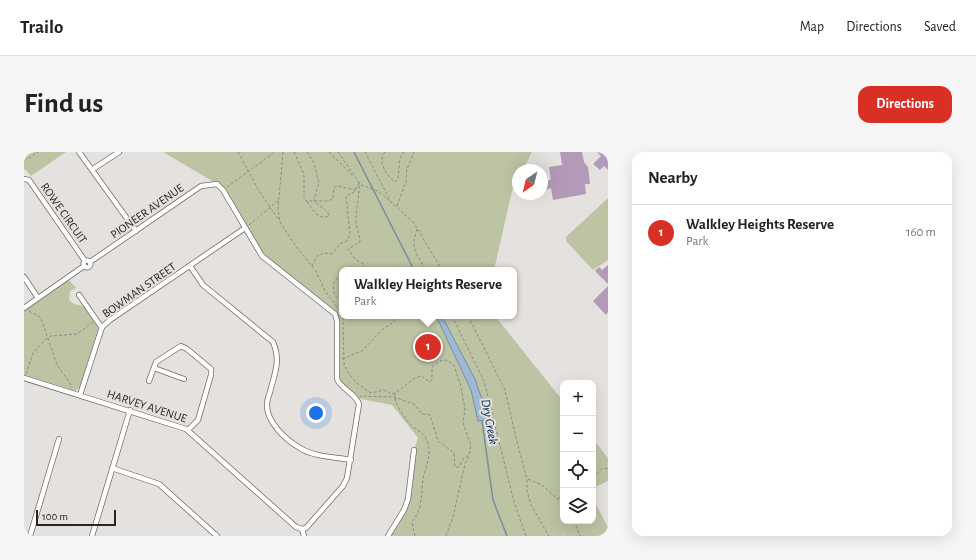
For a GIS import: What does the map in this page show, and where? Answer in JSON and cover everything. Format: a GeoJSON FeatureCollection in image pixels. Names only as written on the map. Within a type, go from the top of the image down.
{"type":"FeatureCollection","features":[{"type":"Feature","properties":{"kind":"street"},"geometry":{"type":"LineString","coordinates":[[79,152],[94,169],[136,230]]}},
{"type":"Feature","properties":{"kind":"street"},"geometry":{"type":"LineString","coordinates":[[94,169],[119,152]]}},
{"type":"Feature","properties":{"kind":"street","name":"ROWE CIRCUIT"},"geometry":{"type":"LineString","coordinates":[[24,179],[29,180],[86,263]]}},
{"type":"Feature","properties":{"kind":"street","name":"PIONEER AVENUE"},"geometry":{"type":"LineString","coordinates":[[26,309],[38,298],[86,263],[201,186],[217,184],[223,190]]}},
{"type":"Feature","properties":{"kind":"street"},"geometry":{"type":"LineString","coordinates":[[223,190],[262,256],[331,311],[336,317],[337,379],[340,384],[356,398],[359,404],[348,474],[343,486],[306,528],[302,529],[304,536]]}},
{"type":"Feature","properties":{"kind":"street","name":"BOWMAN STREET"},"geometry":{"type":"LineString","coordinates":[[80,395],[102,328],[110,320],[245,228]]}},
{"type":"Feature","properties":{"kind":"street"},"geometry":{"type":"LineString","coordinates":[[190,266],[203,285],[273,342],[278,354],[278,364],[267,403],[269,416],[276,428],[300,449],[351,460]]}},
{"type":"Feature","properties":{"kind":"street"},"geometry":{"type":"LineString","coordinates":[[24,277],[38,298]]}},
{"type":"Feature","properties":{"kind":"street"},"geometry":{"type":"LineString","coordinates":[[79,295],[102,328]]}},
{"type":"Feature","properties":{"kind":"street"},"geometry":{"type":"LineString","coordinates":[[149,381],[156,362],[181,346],[186,348],[211,368],[211,375],[198,420],[188,430]]}},
{"type":"Feature","properties":{"kind":"street"},"geometry":{"type":"LineString","coordinates":[[154,368],[184,379]]}},
{"type":"Feature","properties":{"kind":"street","name":"HARVEY AVENUE"},"geometry":{"type":"LineString","coordinates":[[24,378],[179,425],[188,430],[296,527],[302,529]]}},
{"type":"Feature","properties":{"kind":"street"},"geometry":{"type":"LineString","coordinates":[[92,536],[130,410]]}},
{"type":"Feature","properties":{"kind":"street"},"geometry":{"type":"LineString","coordinates":[[30,536],[59,438]]}},
{"type":"Feature","properties":{"kind":"street"},"geometry":{"type":"LineString","coordinates":[[388,536],[406,504],[414,450]]}},
{"type":"Feature","properties":{"kind":"street"},"geometry":{"type":"LineString","coordinates":[[112,468],[159,484],[217,536]]}},
{"type":"Feature","properties":{"kind":"path"},"geometry":{"type":"LineString","coordinates":[[24,161],[38,152]]}},
{"type":"Feature","properties":{"kind":"path"},"geometry":{"type":"LineString","coordinates":[[238,152],[248,171],[280,222],[297,248],[312,266],[317,256],[324,253],[332,254],[338,245],[348,238],[350,234],[350,223],[346,196],[357,189],[359,183]]}},
{"type":"Feature","properties":{"kind":"path"},"geometry":{"type":"LineString","coordinates":[[223,190],[275,152]]}},
{"type":"Feature","properties":{"kind":"path"},"geometry":{"type":"LineString","coordinates":[[280,222],[279,200],[283,152]]}},
{"type":"Feature","properties":{"kind":"path"},"geometry":{"type":"LineString","coordinates":[[294,152],[304,174],[304,197],[315,213],[325,218],[330,215],[315,202],[314,197],[319,183],[314,163],[307,152]]}},
{"type":"Feature","properties":{"kind":"path"},"geometry":{"type":"LineString","coordinates":[[328,152],[359,183],[378,191],[409,218],[440,267]]}},
{"type":"Feature","properties":{"kind":"path"},"geometry":{"type":"LineString","coordinates":[[338,152],[356,180]]}},
{"type":"Feature","properties":{"kind":"path"},"geometry":{"type":"LineString","coordinates":[[365,152],[391,202]]}},
{"type":"Feature","properties":{"kind":"path"},"geometry":{"type":"LineString","coordinates":[[385,152],[382,155],[381,161],[387,173],[395,182],[398,179],[400,158],[404,152]]}},
{"type":"Feature","properties":{"kind":"path"},"geometry":{"type":"LineString","coordinates":[[397,206],[406,182],[407,169],[414,152]]}},
{"type":"Feature","properties":{"kind":"path"},"geometry":{"type":"LineString","coordinates":[[359,183],[360,196],[356,218],[357,234],[360,242],[348,249],[355,259],[364,264],[363,267]]}},
{"type":"Feature","properties":{"kind":"path"},"geometry":{"type":"LineString","coordinates":[[306,201],[315,202],[331,200],[333,198],[334,188],[337,186],[357,189]]}},
{"type":"Feature","properties":{"kind":"path"},"geometry":{"type":"LineString","coordinates":[[245,228],[279,200]]}},
{"type":"Feature","properties":{"kind":"path"},"geometry":{"type":"LineString","coordinates":[[417,229],[413,241],[413,247],[424,267]]}},
{"type":"Feature","properties":{"kind":"path"},"geometry":{"type":"LineString","coordinates":[[339,277],[335,280],[333,289],[334,295],[339,299]]}},
{"type":"Feature","properties":{"kind":"path"},"geometry":{"type":"LineString","coordinates":[[26,309],[40,317],[57,365],[70,383],[72,392]]}},
{"type":"Feature","properties":{"kind":"path"},"geometry":{"type":"LineString","coordinates":[[341,360],[345,356],[362,351],[383,329],[396,319]]}},
{"type":"Feature","properties":{"kind":"path"},"geometry":{"type":"LineString","coordinates":[[453,319],[484,381],[514,502],[526,536]]}},
{"type":"Feature","properties":{"kind":"path"},"geometry":{"type":"LineString","coordinates":[[470,319],[505,390],[527,479],[527,491],[531,505],[549,536]]}},
{"type":"Feature","properties":{"kind":"path"},"geometry":{"type":"LineString","coordinates":[[24,378],[33,353],[48,338],[77,334],[96,320]]}},
{"type":"Feature","properties":{"kind":"path"},"geometry":{"type":"LineString","coordinates":[[350,376],[370,393],[384,390],[392,394],[401,390],[405,385],[417,377],[424,376],[425,380],[430,382],[432,380],[432,368],[440,361],[446,360],[454,365],[458,373],[465,408],[463,423],[471,444],[470,455],[465,464],[453,517],[446,536]]}},
{"type":"Feature","properties":{"kind":"path"},"geometry":{"type":"LineString","coordinates":[[356,394],[362,398],[394,397],[412,403],[422,414],[430,415],[438,441],[454,453],[455,467],[459,467],[463,459],[470,455]]}},
{"type":"Feature","properties":{"kind":"path"},"geometry":{"type":"LineString","coordinates":[[596,474],[603,468],[608,469]]}},
{"type":"Feature","properties":{"kind":"path"},"geometry":{"type":"LineString","coordinates":[[527,479],[542,485],[560,500]]}},
{"type":"Feature","properties":{"kind":"path"},"geometry":{"type":"LineString","coordinates":[[575,524],[580,536]]}},
{"type":"Feature","properties":{"kind":"green space"},"geometry":{"type":"Polygon","coordinates":[[[24,152],[66,152],[31,176],[25,169],[24,170],[24,152]]]}},
{"type":"Feature","properties":{"kind":"green space"},"geometry":{"type":"Polygon","coordinates":[[[163,152],[532,152],[526,164],[512,164],[512,191],[495,267],[339,267],[339,319],[497,319],[560,397],[560,524],[596,524],[596,505],[608,527],[608,536],[564,536],[563,532],[563,536],[387,536],[408,499],[414,450],[418,438],[392,405],[356,398],[338,381],[336,317],[262,256],[219,185],[163,152]]]}},
{"type":"Feature","properties":{"kind":"green space"},"geometry":{"type":"Polygon","coordinates":[[[608,198],[608,260],[593,270],[566,241],[566,237],[608,198]]]}},
{"type":"Feature","properties":{"kind":"green space"},"geometry":{"type":"Polygon","coordinates":[[[69,280],[76,288],[70,291],[69,300],[74,304],[83,306],[96,323],[98,329],[80,387],[74,392],[24,376],[24,311],[69,280]]]}},
{"type":"Feature","properties":{"kind":"green space"},"geometry":{"type":"Polygon","coordinates":[[[596,443],[608,458],[608,481],[596,487],[596,443]]]}},
{"type":"Feature","properties":{"kind":"water"},"geometry":{"type":"Polygon","coordinates":[[[437,319],[443,319],[446,324],[476,381],[485,406],[487,415],[486,420],[478,421],[471,390],[437,319]]]}},
{"type":"Feature","properties":{"kind":"building"},"geometry":{"type":"Polygon","coordinates":[[[560,152],[582,152],[584,162],[588,167],[590,184],[585,184],[586,194],[553,200],[551,188],[548,189],[548,180],[551,180],[549,167],[562,165],[560,152]]]}},
{"type":"Feature","properties":{"kind":"building"},"geometry":{"type":"Polygon","coordinates":[[[597,152],[608,152],[608,170],[604,166],[600,170],[593,164],[601,156],[597,152]]]}},
{"type":"Feature","properties":{"kind":"building"},"geometry":{"type":"Polygon","coordinates":[[[608,265],[608,284],[595,271],[599,267],[602,270],[608,265]]]}},
{"type":"Feature","properties":{"kind":"building"},"geometry":{"type":"Polygon","coordinates":[[[608,286],[608,312],[606,315],[593,301],[608,286]]]}},
{"type":"Feature","properties":{"kind":"waterway","name":"Dry Creek"},"geometry":{"type":"LineString","coordinates":[[354,152],[412,267]]}},
{"type":"Feature","properties":{"kind":"waterway","name":"Dry Creek"},"geometry":{"type":"LineString","coordinates":[[482,421],[493,500],[507,536]]}},
{"type":"Feature","properties":{"kind":"place","name":"Walkley Heights Reserve"},"geometry":{"type":"Point","coordinates":[428,347]}}]}
